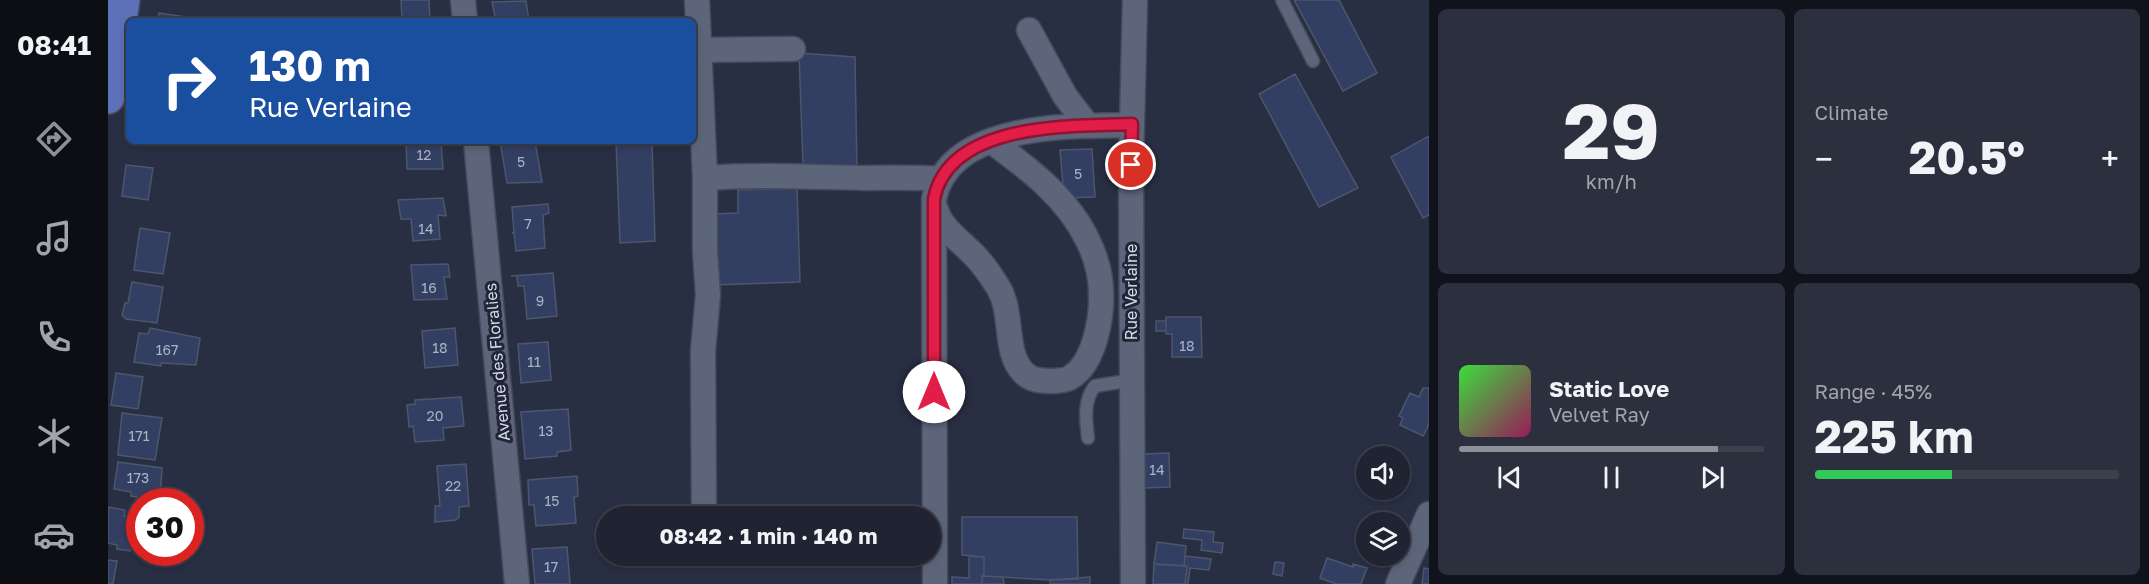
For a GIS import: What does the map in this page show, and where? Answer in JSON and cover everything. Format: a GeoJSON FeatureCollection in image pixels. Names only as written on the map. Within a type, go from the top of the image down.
{"type":"FeatureCollection","features":[{"type":"Feature","properties":{"kind":"main road"},"geometry":{"type":"LineString","coordinates":[[108,97],[123,0]]}},
{"type":"Feature","properties":{"kind":"street"},"geometry":{"type":"LineString","coordinates":[[463,0],[465,18]]}},
{"type":"Feature","properties":{"kind":"street"},"geometry":{"type":"LineString","coordinates":[[697,0],[708,295],[703,351],[704,506]]}},
{"type":"Feature","properties":{"kind":"street","name":"Rue Verlaine"},"geometry":{"type":"LineString","coordinates":[[1133,584],[1132,124],[1135,0]]}},
{"type":"Feature","properties":{"kind":"street"},"geometry":{"type":"LineString","coordinates":[[1029,30],[1065,96],[1088,126]]}},
{"type":"Feature","properties":{"kind":"street"},"geometry":{"type":"LineString","coordinates":[[699,50],[793,49]]}},
{"type":"Feature","properties":{"kind":"street"},"geometry":{"type":"LineString","coordinates":[[934,584],[934,205],[936,185],[953,162],[978,145],[1028,131],[1132,124]]}},
{"type":"Feature","properties":{"kind":"street"},"geometry":{"type":"LineString","coordinates":[[934,205],[942,224],[972,253],[1000,290],[1007,308],[1013,353],[1018,366],[1025,374],[1043,381],[1069,379],[1077,373],[1090,350],[1101,313],[1101,292],[1095,258],[1080,226],[1050,189],[1013,155],[991,141]]}},
{"type":"Feature","properties":{"kind":"street","name":"Avenue des Floralies"},"geometry":{"type":"LineString","coordinates":[[476,144],[517,584]]}},
{"type":"Feature","properties":{"kind":"street"},"geometry":{"type":"LineString","coordinates":[[705,178],[746,174],[940,179]]}},
{"type":"Feature","properties":{"kind":"street"},"geometry":{"type":"LineString","coordinates":[[1398,584],[1429,513]]}},
{"type":"Feature","properties":{"kind":"lane"},"geometry":{"type":"LineString","coordinates":[[1282,0],[1313,62]]}},
{"type":"Feature","properties":{"kind":"lane"},"geometry":{"type":"LineString","coordinates":[[1088,438],[1086,423],[1089,392],[1095,386],[1132,381]]}},
{"type":"Feature","properties":{"kind":"building"},"geometry":{"type":"Polygon","coordinates":[[[401,0],[429,0],[430,18],[402,18],[401,0]]]}},
{"type":"Feature","properties":{"kind":"building"},"geometry":{"type":"Polygon","coordinates":[[[1294,0],[1339,0],[1377,73],[1343,91],[1294,0]]]}},
{"type":"Feature","properties":{"kind":"building"},"geometry":{"type":"Polygon","coordinates":[[[526,1],[529,18],[495,18],[492,2],[526,1]]]}},
{"type":"Feature","properties":{"kind":"building"},"geometry":{"type":"Polygon","coordinates":[[[159,13],[187,17],[187,18],[158,18],[159,13]]]}},
{"type":"Feature","properties":{"kind":"building"},"geometry":{"type":"Polygon","coordinates":[[[799,53],[855,57],[857,172],[803,166],[799,53]]]}},
{"type":"Feature","properties":{"kind":"building"},"geometry":{"type":"Polygon","coordinates":[[[1295,74],[1358,188],[1319,207],[1259,94],[1295,74]]]}},
{"type":"Feature","properties":{"kind":"building"},"geometry":{"type":"Polygon","coordinates":[[[1429,136],[1429,215],[1423,218],[1391,157],[1429,136]]]}},
{"type":"Feature","properties":{"kind":"building"},"geometry":{"type":"Polygon","coordinates":[[[406,144],[441,144],[443,169],[407,169],[406,144]]]}},
{"type":"Feature","properties":{"kind":"building"},"geometry":{"type":"Polygon","coordinates":[[[500,144],[536,144],[542,182],[507,183],[500,144]]]}},
{"type":"Feature","properties":{"kind":"building"},"geometry":{"type":"Polygon","coordinates":[[[616,144],[652,144],[655,241],[620,243],[616,144]]]}},
{"type":"Feature","properties":{"kind":"building"},"geometry":{"type":"Polygon","coordinates":[[[1092,149],[1095,197],[1064,198],[1060,150],[1092,149]]]}},
{"type":"Feature","properties":{"kind":"building"},"geometry":{"type":"Polygon","coordinates":[[[126,165],[153,168],[148,200],[122,196],[126,165]]]}},
{"type":"Feature","properties":{"kind":"building"},"geometry":{"type":"Polygon","coordinates":[[[797,188],[800,282],[715,285],[713,214],[738,213],[738,190],[797,188]]]}},
{"type":"Feature","properties":{"kind":"building"},"geometry":{"type":"Polygon","coordinates":[[[443,198],[446,216],[438,215],[440,239],[413,241],[411,219],[401,219],[398,200],[443,198]]]}},
{"type":"Feature","properties":{"kind":"building"},"geometry":{"type":"Polygon","coordinates":[[[548,204],[549,213],[543,215],[545,248],[516,251],[514,233],[512,233],[514,232],[512,207],[548,204]]]}},
{"type":"Feature","properties":{"kind":"building"},"geometry":{"type":"Polygon","coordinates":[[[140,228],[170,233],[163,274],[134,270],[140,228]]]}},
{"type":"Feature","properties":{"kind":"building"},"geometry":{"type":"Polygon","coordinates":[[[448,264],[450,277],[444,277],[447,299],[414,300],[411,265],[448,264]]]}},
{"type":"Feature","properties":{"kind":"building"},"geometry":{"type":"Polygon","coordinates":[[[553,273],[557,316],[527,319],[524,286],[518,286],[517,276],[511,276],[553,273]]]}},
{"type":"Feature","properties":{"kind":"building"},"geometry":{"type":"Polygon","coordinates":[[[132,282],[163,287],[157,323],[126,319],[122,315],[125,303],[128,303],[132,282]]]}},
{"type":"Feature","properties":{"kind":"building"},"geometry":{"type":"Polygon","coordinates":[[[1166,317],[1201,317],[1202,357],[1172,357],[1172,334],[1166,334],[1166,317]]]}},
{"type":"Feature","properties":{"kind":"building"},"geometry":{"type":"Polygon","coordinates":[[[1156,321],[1166,321],[1166,331],[1156,331],[1156,321]]]}},
{"type":"Feature","properties":{"kind":"building"},"geometry":{"type":"Polygon","coordinates":[[[150,328],[200,338],[196,365],[161,363],[161,366],[134,362],[139,333],[148,334],[150,328]]]}},
{"type":"Feature","properties":{"kind":"building"},"geometry":{"type":"Polygon","coordinates":[[[455,328],[458,365],[425,368],[422,331],[455,328]]]}},
{"type":"Feature","properties":{"kind":"building"},"geometry":{"type":"Polygon","coordinates":[[[548,342],[551,380],[521,383],[518,344],[548,342]]]}},
{"type":"Feature","properties":{"kind":"building"},"geometry":{"type":"Polygon","coordinates":[[[116,373],[143,377],[138,409],[111,405],[116,373]]]}},
{"type":"Feature","properties":{"kind":"building"},"geometry":{"type":"Polygon","coordinates":[[[1423,388],[1429,388],[1429,424],[1423,436],[1400,425],[1403,418],[1399,416],[1410,393],[1419,397],[1423,388]]]}},
{"type":"Feature","properties":{"kind":"building"},"geometry":{"type":"Polygon","coordinates":[[[461,397],[464,426],[443,428],[444,440],[415,442],[413,426],[409,427],[407,405],[415,404],[415,400],[461,397]]]}},
{"type":"Feature","properties":{"kind":"building"},"geometry":{"type":"Polygon","coordinates":[[[568,409],[571,450],[557,452],[557,456],[525,459],[521,412],[568,409]]]}},
{"type":"Feature","properties":{"kind":"building"},"geometry":{"type":"Polygon","coordinates":[[[122,413],[162,418],[155,460],[118,455],[122,413]]]}},
{"type":"Feature","properties":{"kind":"building"},"geometry":{"type":"Polygon","coordinates":[[[1169,453],[1170,487],[1145,488],[1143,454],[1169,453]]]}},
{"type":"Feature","properties":{"kind":"building"},"geometry":{"type":"Polygon","coordinates":[[[118,462],[162,468],[161,488],[126,488],[126,491],[114,489],[118,462]]]}},
{"type":"Feature","properties":{"kind":"building"},"geometry":{"type":"Polygon","coordinates":[[[466,464],[469,506],[459,507],[459,517],[456,520],[435,522],[435,506],[440,506],[437,466],[466,464]]]}},
{"type":"Feature","properties":{"kind":"building"},"geometry":{"type":"Polygon","coordinates":[[[577,476],[578,496],[574,497],[576,523],[536,526],[534,505],[529,505],[528,480],[577,476]]]}},
{"type":"Feature","properties":{"kind":"building"},"geometry":{"type":"Polygon","coordinates":[[[108,507],[125,510],[126,550],[117,549],[117,545],[108,543],[108,507]]]}},
{"type":"Feature","properties":{"kind":"building"},"geometry":{"type":"Polygon","coordinates":[[[962,517],[1077,517],[1078,579],[1050,580],[984,576],[984,557],[962,555],[962,517]]]}},
{"type":"Feature","properties":{"kind":"building"},"geometry":{"type":"Polygon","coordinates":[[[1184,529],[1214,532],[1213,542],[1223,543],[1222,553],[1201,550],[1202,540],[1183,538],[1184,529]]]}},
{"type":"Feature","properties":{"kind":"building"},"geometry":{"type":"Polygon","coordinates":[[[1157,542],[1186,546],[1184,566],[1154,564],[1157,542]]]}},
{"type":"Feature","properties":{"kind":"building"},"geometry":{"type":"Polygon","coordinates":[[[567,547],[570,584],[535,584],[532,549],[567,547]]]}},
{"type":"Feature","properties":{"kind":"building"},"geometry":{"type":"Polygon","coordinates":[[[969,556],[984,557],[982,584],[952,584],[952,577],[969,578],[969,556]]]}},
{"type":"Feature","properties":{"kind":"building"},"geometry":{"type":"Polygon","coordinates":[[[1185,556],[1211,559],[1209,570],[1190,568],[1188,584],[1185,584],[1187,566],[1184,566],[1185,556]]]}},
{"type":"Feature","properties":{"kind":"building"},"geometry":{"type":"Polygon","coordinates":[[[1327,558],[1353,567],[1353,564],[1367,568],[1361,584],[1336,584],[1320,578],[1327,558]]]}},
{"type":"Feature","properties":{"kind":"building"},"geometry":{"type":"Polygon","coordinates":[[[108,560],[117,561],[113,584],[108,584],[108,560]]]}},
{"type":"Feature","properties":{"kind":"building"},"geometry":{"type":"Polygon","coordinates":[[[1275,562],[1284,563],[1282,576],[1273,574],[1275,562]]]}},
{"type":"Feature","properties":{"kind":"building"},"geometry":{"type":"Polygon","coordinates":[[[1154,564],[1187,566],[1185,584],[1153,584],[1154,564]]]}},
{"type":"Feature","properties":{"kind":"building"},"geometry":{"type":"Polygon","coordinates":[[[1424,568],[1429,569],[1429,584],[1422,584],[1424,568]]]}},
{"type":"Feature","properties":{"kind":"building"},"geometry":{"type":"Polygon","coordinates":[[[982,576],[1003,577],[1004,584],[982,584],[982,576]]]}},
{"type":"Feature","properties":{"kind":"building"},"geometry":{"type":"Polygon","coordinates":[[[1090,577],[1090,584],[1050,584],[1050,580],[1090,577]]]}},
{"type":"Feature","properties":{"kind":"route"},"geometry":{"type":"LineString","coordinates":[[934,392],[934,199],[936,185],[953,162],[978,145],[1011,134],[1132,124],[1131,165]]}}]}
